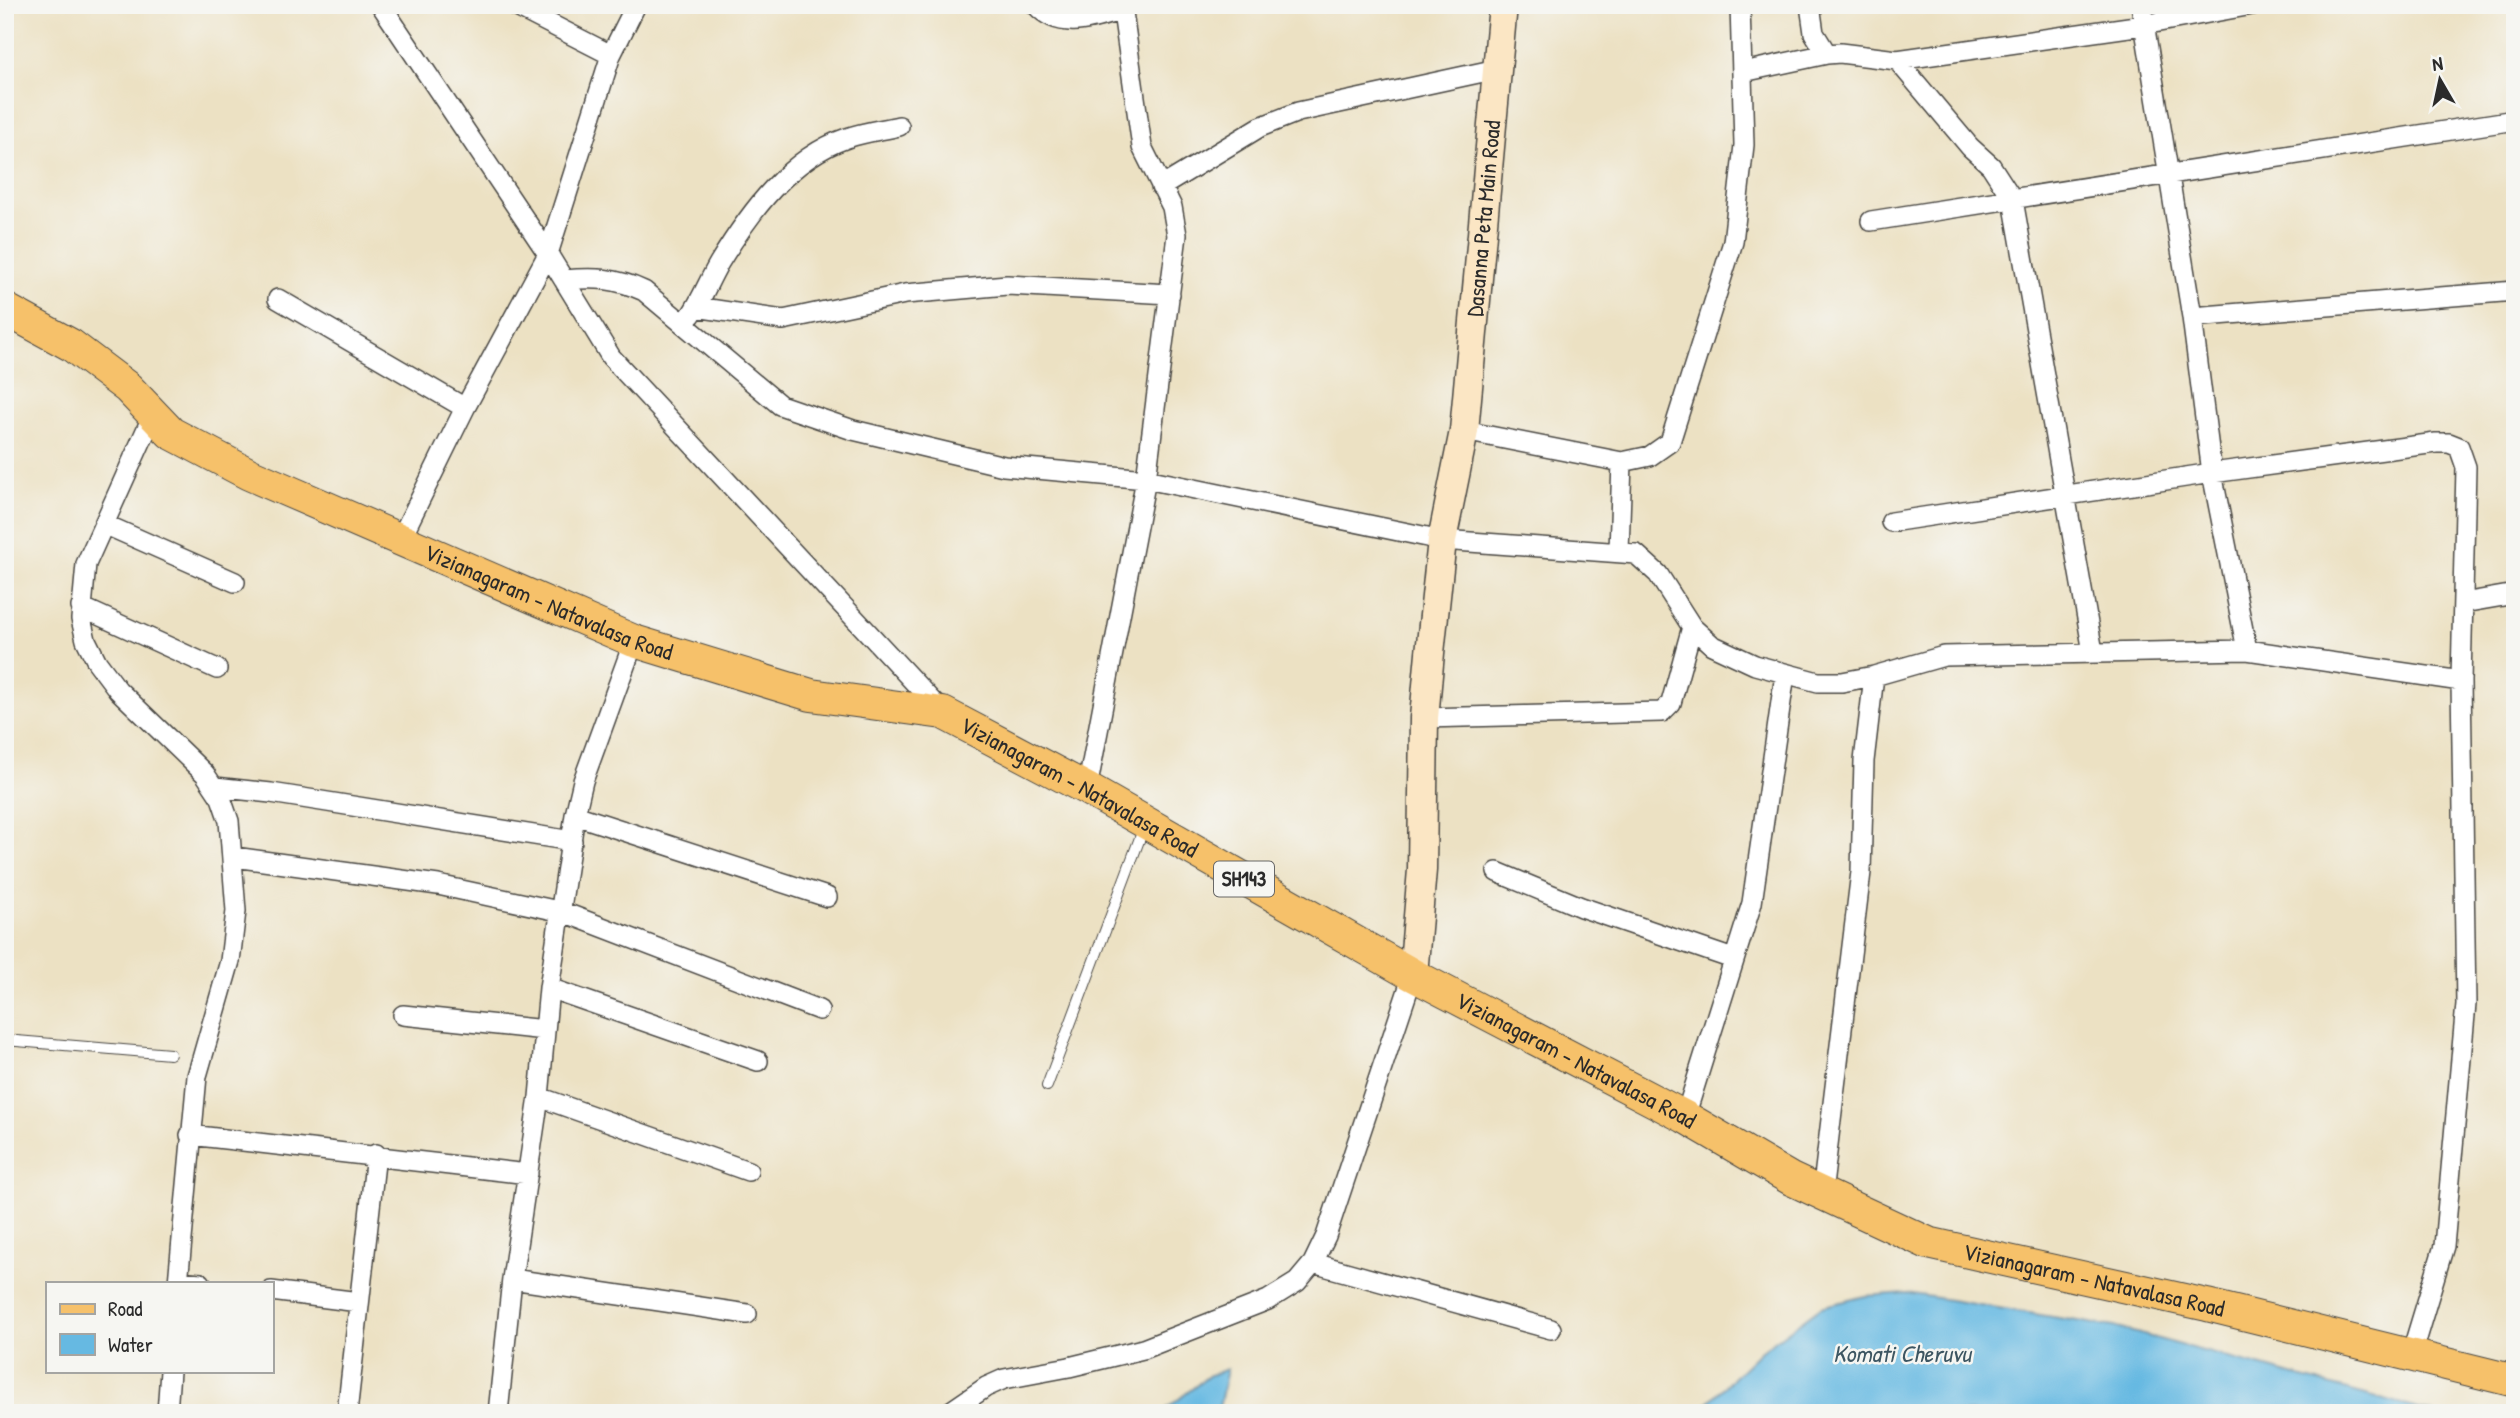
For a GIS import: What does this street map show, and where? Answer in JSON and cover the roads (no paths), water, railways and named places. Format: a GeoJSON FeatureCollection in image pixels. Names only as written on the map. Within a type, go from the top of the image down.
{"type":"FeatureCollection","features":[{"type":"Feature","properties":{"kind":"main road","name":"Vizianagaram - Natavalasa Road"},"geometry":{"type":"LineString","coordinates":[[8,311],[71,345],[128,388],[171,433],[248,474],[634,641],[811,695],[943,713],[1087,789],[1413,975],[1685,1118],[1791,1179],[1928,1243],[2207,1305],[2515,1381]]}},
{"type":"Feature","properties":{"kind":"street"},"geometry":{"type":"LineString","coordinates":[[381,5],[548,254],[611,357],[943,713]]}},
{"type":"Feature","properties":{"kind":"street"},"geometry":{"type":"LineString","coordinates":[[513,5],[611,55]]}},
{"type":"Feature","properties":{"kind":"street"},"geometry":{"type":"LineString","coordinates":[[400,540],[465,408],[548,254],[611,55],[636,5]]}},
{"type":"Feature","properties":{"kind":"street"},"geometry":{"type":"LineString","coordinates":[[1036,5],[1045,15],[1069,22],[1088,20],[1122,8],[1142,147],[1176,221],[1170,294],[1146,479],[1087,789]]}},
{"type":"Feature","properties":{"kind":"street"},"geometry":{"type":"LineString","coordinates":[[1464,431],[1622,462],[1660,451],[1676,431],[1733,242],[1744,145],[1740,5]]}},
{"type":"Feature","properties":{"kind":"street"},"geometry":{"type":"LineString","coordinates":[[1810,5],[1814,33],[1828,54]]}},
{"type":"Feature","properties":{"kind":"street"},"geometry":{"type":"LineString","coordinates":[[1743,72],[1828,54],[1898,60],[2142,15],[2252,5]]}},
{"type":"Feature","properties":{"kind":"street","name":"Dasanna Peta Main Road"},"geometry":{"type":"LineString","coordinates":[[1413,975],[1422,870],[1424,718],[1442,540],[1464,431],[1497,69],[1500,6]]}},
{"type":"Feature","properties":{"kind":"street"},"geometry":{"type":"LineString","coordinates":[[2142,15],[2166,176],[2192,317],[2212,473],[2247,650]]}},
{"type":"Feature","properties":{"kind":"street"},"geometry":{"type":"LineString","coordinates":[[1898,60],[1970,147],[1991,166],[2013,200],[2093,652]]}},
{"type":"Feature","properties":{"kind":"street"},"geometry":{"type":"LineString","coordinates":[[1161,187],[1260,127],[1298,112],[1497,69]]}},
{"type":"Feature","properties":{"kind":"street"},"geometry":{"type":"LineString","coordinates":[[1871,221],[2515,120]]}},
{"type":"Feature","properties":{"kind":"street"},"geometry":{"type":"LineString","coordinates":[[684,324],[720,263],[773,188],[794,167],[816,152],[848,138],[899,126]]}},
{"type":"Feature","properties":{"kind":"street"},"geometry":{"type":"LineString","coordinates":[[564,280],[598,277],[620,279],[644,291],[780,405],[806,416],[1004,466],[1146,479],[1442,540],[1619,551],[1645,559],[1692,627],[1713,645],[1785,674],[1818,682],[1842,682],[1874,676],[1944,656],[2247,650],[2461,681]]}},
{"type":"Feature","properties":{"kind":"street"},"geometry":{"type":"LineString","coordinates":[[696,307],[783,320],[905,294],[1007,285],[1170,294]]}},
{"type":"Feature","properties":{"kind":"street"},"geometry":{"type":"LineString","coordinates":[[2192,317],[2515,291]]}},
{"type":"Feature","properties":{"kind":"street"},"geometry":{"type":"LineString","coordinates":[[278,299],[465,408]]}},
{"type":"Feature","properties":{"kind":"street"},"geometry":{"type":"LineString","coordinates":[[153,415],[86,564],[81,607],[86,640],[97,662],[118,690],[215,787],[229,821],[236,911],[230,961],[197,1076],[178,1282]]}},
{"type":"Feature","properties":{"kind":"street"},"geometry":{"type":"LineString","coordinates":[[1891,522],[2212,473],[2436,443],[2449,443],[2459,447],[2466,467],[2461,681],[2466,1004],[2444,1246],[2411,1355]]}},
{"type":"Feature","properties":{"kind":"street"},"geometry":{"type":"LineString","coordinates":[[1619,551],[1622,462]]}},
{"type":"Feature","properties":{"kind":"street"},"geometry":{"type":"LineString","coordinates":[[104,524],[235,582]]}},
{"type":"Feature","properties":{"kind":"street"},"geometry":{"type":"LineString","coordinates":[[2463,603],[2515,594]]}},
{"type":"Feature","properties":{"kind":"street"},"geometry":{"type":"LineString","coordinates":[[81,607],[217,669]]}},
{"type":"Feature","properties":{"kind":"street"},"geometry":{"type":"LineString","coordinates":[[1424,718],[1662,712],[1671,703],[1692,627]]}},
{"type":"Feature","properties":{"kind":"street"},"geometry":{"type":"LineString","coordinates":[[498,1413],[512,1279],[539,1097],[549,988],[563,912],[575,815],[583,781],[634,641]]}},
{"type":"Feature","properties":{"kind":"street"},"geometry":{"type":"LineString","coordinates":[[1685,1118],[1752,903],[1785,674]]}},
{"type":"Feature","properties":{"kind":"street"},"geometry":{"type":"LineString","coordinates":[[1822,1194],[1861,872],[1864,761],[1874,676]]}},
{"type":"Feature","properties":{"kind":"street"},"geometry":{"type":"LineString","coordinates":[[215,787],[572,841]]}},
{"type":"Feature","properties":{"kind":"street"},"geometry":{"type":"LineString","coordinates":[[575,815],[827,897]]}},
{"type":"Feature","properties":{"kind":"street"},"geometry":{"type":"LineString","coordinates":[[233,857],[438,885],[563,912],[819,1010]]}},
{"type":"Feature","properties":{"kind":"street"},"geometry":{"type":"LineString","coordinates":[[1497,872],[1581,907],[1733,959]]}},
{"type":"Feature","properties":{"kind":"street"},"geometry":{"type":"LineString","coordinates":[[948,1413],[986,1387],[1004,1379],[1080,1365],[1143,1349],[1268,1300],[1297,1282],[1313,1263],[1326,1236],[1413,975]]}},
{"type":"Feature","properties":{"kind":"street"},"geometry":{"type":"LineString","coordinates":[[549,988],[758,1062]]}},
{"type":"Feature","properties":{"kind":"street"},"geometry":{"type":"LineString","coordinates":[[403,1015],[545,1030]]}},
{"type":"Feature","properties":{"kind":"street"},"geometry":{"type":"LineString","coordinates":[[539,1097],[748,1171]]}},
{"type":"Feature","properties":{"kind":"street"},"geometry":{"type":"LineString","coordinates":[[190,1135],[376,1154],[528,1174]]}},
{"type":"Feature","properties":{"kind":"street"},"geometry":{"type":"LineString","coordinates":[[347,1413],[376,1154]]}},
{"type":"Feature","properties":{"kind":"street"},"geometry":{"type":"LineString","coordinates":[[1313,1263],[1551,1329]]}},
{"type":"Feature","properties":{"kind":"street"},"geometry":{"type":"LineString","coordinates":[[512,1279],[747,1314]]}},
{"type":"Feature","properties":{"kind":"street"},"geometry":{"type":"LineString","coordinates":[[273,1291],[359,1302]]}},
{"type":"Feature","properties":{"kind":"street"},"geometry":{"type":"LineString","coordinates":[[167,1413],[170,1372]]}},
{"type":"Feature","properties":{"kind":"lane"},"geometry":{"type":"LineString","coordinates":[[1047,1086],[1146,822]]}},
{"type":"Feature","properties":{"kind":"lane"},"geometry":{"type":"LineString","coordinates":[[5,1040],[170,1054]]}},
{"type":"Feature","properties":{"kind":"water","name":"Komati Cheruvu"},"geometry":{"type":"Polygon","coordinates":[[[1907,1293],[2114,1327],[2433,1413],[1697,1413],[1761,1351],[1821,1307],[1865,1296],[1907,1293]]]}},
{"type":"Feature","properties":{"kind":"water"},"geometry":{"type":"Polygon","coordinates":[[[1227,1369],[1218,1413],[1161,1413],[1210,1375],[1227,1369]]]}}]}
